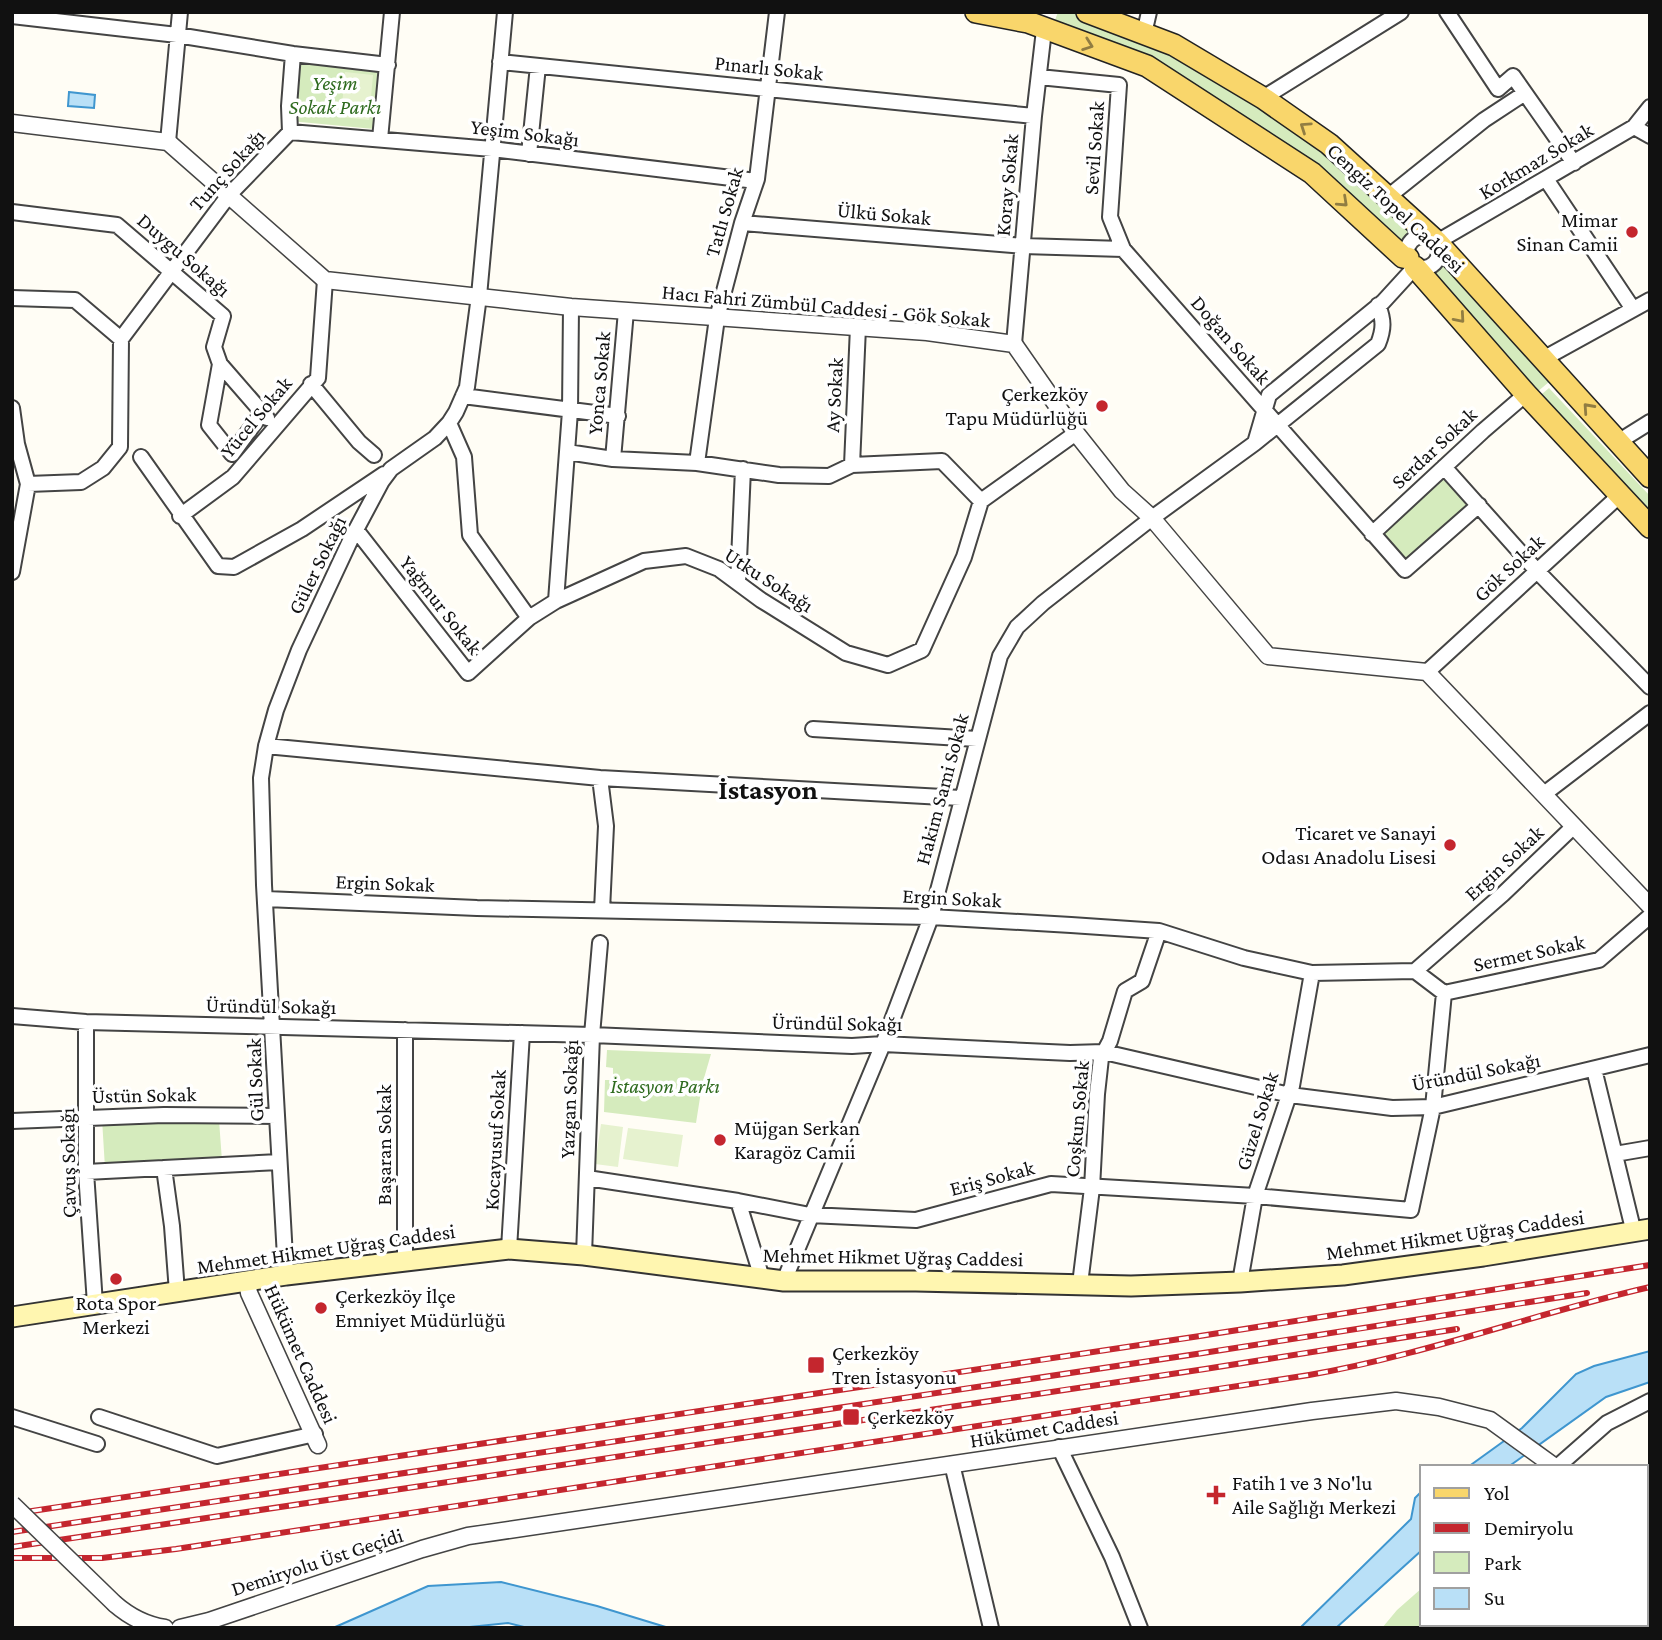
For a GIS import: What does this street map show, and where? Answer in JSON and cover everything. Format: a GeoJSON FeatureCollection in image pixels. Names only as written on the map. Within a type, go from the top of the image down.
{"type":"FeatureCollection","features":[{"type":"Feature","properties":{"kind":"main road","name":"Cengiz Topel Caddesi"},"geometry":{"type":"LineString","coordinates":[[976,12],[1035,19],[1147,66],[1312,173],[1411,262],[1526,394],[1650,527]]}},
{"type":"Feature","properties":{"kind":"main road","name":"Cengiz Topel Caddesi"},"geometry":{"type":"LineString","coordinates":[[1087,12],[1112,17],[1144,34],[1174,45],[1263,98],[1329,144],[1437,242],[1650,477]]}},
{"type":"Feature","properties":{"kind":"main road","name":"Mehmet Hikmet Uğraş Caddesi"},"geometry":{"type":"LineString","coordinates":[[12,1317],[286,1275],[509,1249],[584,1255],[784,1281],[1131,1286],[1343,1275],[1642,1231]]}},
{"type":"Feature","properties":{"kind":"street"},"geometry":{"type":"LineString","coordinates":[[168,142],[180,12]]}},
{"type":"Feature","properties":{"kind":"street"},"geometry":{"type":"LineString","coordinates":[[380,139],[392,12]]}},
{"type":"Feature","properties":{"kind":"street"},"geometry":{"type":"LineString","coordinates":[[479,296],[505,12]]}},
{"type":"Feature","properties":{"kind":"street","name":"Tatlı Sokak"},"geometry":{"type":"LineString","coordinates":[[697,463],[717,318],[755,181],[778,12]]}},
{"type":"Feature","properties":{"kind":"street"},"geometry":{"type":"LineString","coordinates":[[1144,34],[1149,12]]}},
{"type":"Feature","properties":{"kind":"street"},"geometry":{"type":"LineString","coordinates":[[1263,98],[1401,12]]}},
{"type":"Feature","properties":{"kind":"street"},"geometry":{"type":"LineString","coordinates":[[1447,12],[1497,89],[1513,76],[1574,163]]}},
{"type":"Feature","properties":{"kind":"street"},"geometry":{"type":"LineString","coordinates":[[12,16],[177,35],[293,54],[388,65]]}},
{"type":"Feature","properties":{"kind":"street","name":"Koray Sokak"},"geometry":{"type":"LineString","coordinates":[[1014,344],[1039,77],[1035,19]]}},
{"type":"Feature","properties":{"kind":"street"},"geometry":{"type":"LineString","coordinates":[[290,132],[293,54]]}},
{"type":"Feature","properties":{"kind":"street","name":"Pınarlı Sokak"},"geometry":{"type":"LineString","coordinates":[[500,62],[1034,116]]}},
{"type":"Feature","properties":{"kind":"street"},"geometry":{"type":"LineString","coordinates":[[529,154],[538,66]]}},
{"type":"Feature","properties":{"kind":"street","name":"Sevil Sokak"},"geometry":{"type":"LineString","coordinates":[[1039,77],[1119,85],[1110,217],[1123,249]]}},
{"type":"Feature","properties":{"kind":"street"},"geometry":{"type":"LineString","coordinates":[[1389,196],[1484,120],[1525,93]]}},
{"type":"Feature","properties":{"kind":"street","name":"Korkmaz Sokak"},"geometry":{"type":"LineString","coordinates":[[1437,242],[1634,127],[1650,107]]}},
{"type":"Feature","properties":{"kind":"street"},"geometry":{"type":"LineString","coordinates":[[12,123],[168,142],[325,280]]}},
{"type":"Feature","properties":{"kind":"street"},"geometry":{"type":"LineString","coordinates":[[1634,127],[1650,136]]}},
{"type":"Feature","properties":{"kind":"street","name":"Yeşim Sokağı"},"geometry":{"type":"LineString","coordinates":[[290,132],[492,149],[755,181]]}},
{"type":"Feature","properties":{"kind":"street","name":"Tunç Sokağı"},"geometry":{"type":"LineString","coordinates":[[121,339],[229,195],[290,132]]}},
{"type":"Feature","properties":{"kind":"street"},"geometry":{"type":"LineString","coordinates":[[1546,179],[1633,309]]}},
{"type":"Feature","properties":{"kind":"street","name":"Duygu Sokağı"},"geometry":{"type":"LineString","coordinates":[[12,212],[117,225],[223,316],[214,347],[220,363],[209,425],[232,454]]}},
{"type":"Feature","properties":{"kind":"street","name":"Ülkü Sokak"},"geometry":{"type":"LineString","coordinates":[[742,223],[1023,246]]}},
{"type":"Feature","properties":{"kind":"street"},"geometry":{"type":"LineString","coordinates":[[1255,443],[1269,395],[1378,306],[1411,262],[1409,243],[1418,236],[1429,237],[1437,242],[1439,254],[1435,264],[1425,269],[1411,262]]}},
{"type":"Feature","properties":{"kind":"street"},"geometry":{"type":"LineString","coordinates":[[1023,246],[1123,249]]}},
{"type":"Feature","properties":{"kind":"street","name":"Doğan Sokak"},"geometry":{"type":"LineString","coordinates":[[1123,249],[1405,570],[1479,505]]}},
{"type":"Feature","properties":{"kind":"street","name":"Hacı Fahri Zümbül Caddesi - Gök Sokak"},"geometry":{"type":"LineString","coordinates":[[325,280],[572,307],[927,332],[1014,344],[1076,433],[1122,491],[1152,518],[1268,656],[1427,672]]}},
{"type":"Feature","properties":{"kind":"street","name":"Yücel Sokak"},"geometry":{"type":"LineString","coordinates":[[180,516],[233,478],[318,378],[325,280]]}},
{"type":"Feature","properties":{"kind":"street","name":"Güler Sokağı"},"geometry":{"type":"LineString","coordinates":[[265,892],[261,778],[276,710],[299,650],[382,481],[391,470],[435,438],[449,423],[463,397],[467,387],[479,296]]}},
{"type":"Feature","properties":{"kind":"street"},"geometry":{"type":"LineString","coordinates":[[12,298],[75,300],[121,339],[120,447],[103,468],[81,482],[28,484]]}},
{"type":"Feature","properties":{"kind":"street"},"geometry":{"type":"LineString","coordinates":[[1543,359],[1650,300]]}},
{"type":"Feature","properties":{"kind":"street","name":"Hakim Sami Sokak"},"geometry":{"type":"LineString","coordinates":[[784,1281],[883,1044],[931,917],[1000,656],[1017,627],[1043,603],[1152,518],[1255,443],[1378,344],[1384,319],[1378,306]]}},
{"type":"Feature","properties":{"kind":"street"},"geometry":{"type":"LineString","coordinates":[[556,601],[570,411],[572,307]]}},
{"type":"Feature","properties":{"kind":"street","name":"Yonca Sokak"},"geometry":{"type":"LineString","coordinates":[[613,458],[626,311]]}},
{"type":"Feature","properties":{"kind":"street","name":"Ay Sokak"},"geometry":{"type":"LineString","coordinates":[[852,465],[858,327]]}},
{"type":"Feature","properties":{"kind":"street"},"geometry":{"type":"LineString","coordinates":[[220,363],[277,429]]}},
{"type":"Feature","properties":{"kind":"street"},"geometry":{"type":"LineString","coordinates":[[311,384],[359,442],[374,455]]}},
{"type":"Feature","properties":{"kind":"street","name":"Serdar Sokak"},"geometry":{"type":"LineString","coordinates":[[1372,534],[1526,394]]}},
{"type":"Feature","properties":{"kind":"street"},"geometry":{"type":"LineString","coordinates":[[463,397],[618,416]]}},
{"type":"Feature","properties":{"kind":"street"},"geometry":{"type":"LineString","coordinates":[[12,408],[15,445],[28,484],[12,572]]}},
{"type":"Feature","properties":{"kind":"street","name":"Yücel Sokak"},"geometry":{"type":"LineString","coordinates":[[232,454],[262,412]]}},
{"type":"Feature","properties":{"kind":"street"},"geometry":{"type":"LineString","coordinates":[[1618,442],[1650,422]]}},
{"type":"Feature","properties":{"kind":"street"},"geometry":{"type":"LineString","coordinates":[[449,423],[464,457],[470,535],[529,618]]}},
{"type":"Feature","properties":{"kind":"street"},"geometry":{"type":"LineString","coordinates":[[567,452],[613,458],[697,463],[779,475],[829,477],[852,465],[942,461],[981,501],[1076,433]]}},
{"type":"Feature","properties":{"kind":"street"},"geometry":{"type":"LineString","coordinates":[[141,457],[180,516],[218,566],[234,567],[302,529],[391,470]]}},
{"type":"Feature","properties":{"kind":"street"},"geometry":{"type":"LineString","coordinates":[[1444,467],[1537,571],[1650,687]]}},
{"type":"Feature","properties":{"kind":"street"},"geometry":{"type":"LineString","coordinates":[[738,583],[743,469]]}},
{"type":"Feature","properties":{"kind":"street","name":"Gök Sokak"},"geometry":{"type":"LineString","coordinates":[[1427,672],[1619,495]]}},
{"type":"Feature","properties":{"kind":"street","name":"Utku Sokağı"},"geometry":{"type":"LineString","coordinates":[[529,618],[556,601],[644,561],[686,556],[719,569],[846,653],[888,665],[922,650],[964,557],[981,501]]}},
{"type":"Feature","properties":{"kind":"street","name":"Yağmur Sokak"},"geometry":{"type":"LineString","coordinates":[[356,531],[468,673],[529,618]]}},
{"type":"Feature","properties":{"kind":"street"},"geometry":{"type":"LineString","coordinates":[[1427,672],[1650,906]]}},
{"type":"Feature","properties":{"kind":"street"},"geometry":{"type":"LineString","coordinates":[[1544,794],[1650,713]]}},
{"type":"Feature","properties":{"kind":"street"},"geometry":{"type":"LineString","coordinates":[[813,729],[977,740]]}},
{"type":"Feature","properties":{"kind":"street"},"geometry":{"type":"LineString","coordinates":[[266,746],[600,778],[961,798]]}},
{"type":"Feature","properties":{"kind":"street"},"geometry":{"type":"LineString","coordinates":[[600,778],[606,826],[602,911]]}},
{"type":"Feature","properties":{"kind":"street","name":"Ergin Sokak"},"geometry":{"type":"LineString","coordinates":[[265,892],[602,911],[931,917],[1159,931],[1244,958],[1312,973],[1415,971],[1503,894],[1573,827]]}},
{"type":"Feature","properties":{"kind":"street","name":"Gül Sokak"},"geometry":{"type":"LineString","coordinates":[[265,892],[286,1275]]}},
{"type":"Feature","properties":{"kind":"street","name":"Sermet Sokak"},"geometry":{"type":"LineString","coordinates":[[1444,993],[1599,960],[1650,916]]}},
{"type":"Feature","properties":{"kind":"street","name":"Coşkun Sokak"},"geometry":{"type":"LineString","coordinates":[[1080,1284],[1092,1188],[1097,1094],[1104,1052],[1125,991],[1142,981],[1159,931]]}},
{"type":"Feature","properties":{"kind":"street","name":"Yazgan Sokağı"},"geometry":{"type":"LineString","coordinates":[[584,1255],[592,1035],[600,943]]}},
{"type":"Feature","properties":{"kind":"street"},"geometry":{"type":"LineString","coordinates":[[1415,971],[1444,993],[1433,1107]]}},
{"type":"Feature","properties":{"kind":"street","name":"Güzel Sokak"},"geometry":{"type":"LineString","coordinates":[[1240,1282],[1255,1196],[1290,1095],[1312,973]]}},
{"type":"Feature","properties":{"kind":"street","name":"Üründül Sokağı"},"geometry":{"type":"LineString","coordinates":[[12,1016],[86,1022],[1104,1052],[1290,1095],[1392,1108],[1433,1107],[1650,1055]]}},
{"type":"Feature","properties":{"kind":"street","name":"Çavuş Sokağı"},"geometry":{"type":"LineString","coordinates":[[86,1022],[86,1172],[95,1304]]}},
{"type":"Feature","properties":{"kind":"street","name":"Başaran Sokak"},"geometry":{"type":"LineString","coordinates":[[405,1030],[405,1260]]}},
{"type":"Feature","properties":{"kind":"street","name":"Kocayusuf Sokak"},"geometry":{"type":"LineString","coordinates":[[509,1249],[522,1033]]}},
{"type":"Feature","properties":{"kind":"street"},"geometry":{"type":"LineString","coordinates":[[1594,1069],[1615,1154],[1642,1231]]}},
{"type":"Feature","properties":{"kind":"street","name":"Eriş Sokak"},"geometry":{"type":"LineString","coordinates":[[587,1178],[810,1215],[916,1220],[1051,1184],[1255,1196],[1411,1210],[1433,1107]]}},
{"type":"Feature","properties":{"kind":"street","name":"Üstün Sokak"},"geometry":{"type":"LineString","coordinates":[[12,1121],[164,1115],[277,1116]]}},
{"type":"Feature","properties":{"kind":"street"},"geometry":{"type":"LineString","coordinates":[[1615,1154],[1650,1148]]}},
{"type":"Feature","properties":{"kind":"street"},"geometry":{"type":"LineString","coordinates":[[86,1172],[279,1162]]}},
{"type":"Feature","properties":{"kind":"street"},"geometry":{"type":"LineString","coordinates":[[164,1168],[177,1292]]}},
{"type":"Feature","properties":{"kind":"street"},"geometry":{"type":"LineString","coordinates":[[738,1201],[762,1278]]}},
{"type":"Feature","properties":{"kind":"street","name":"Hükümet Caddesi"},"geometry":{"type":"LineString","coordinates":[[247,1281],[249,1293],[317,1439]]}},
{"type":"Feature","properties":{"kind":"street","name":"Hükümet Caddesi"},"geometry":{"type":"LineString","coordinates":[[468,1536],[1059,1447],[1396,1401],[1439,1407],[1490,1420],[1553,1465]]}},
{"type":"Feature","properties":{"kind":"street"},"geometry":{"type":"LineString","coordinates":[[1553,1465],[1607,1423],[1650,1401]]}},
{"type":"Feature","properties":{"kind":"street"},"geometry":{"type":"LineString","coordinates":[[12,1417],[97,1444]]}},
{"type":"Feature","properties":{"kind":"street"},"geometry":{"type":"LineString","coordinates":[[99,1417],[217,1456],[317,1439]]}},
{"type":"Feature","properties":{"kind":"street"},"geometry":{"type":"LineString","coordinates":[[1059,1447],[1112,1557],[1140,1628]]}},
{"type":"Feature","properties":{"kind":"street"},"geometry":{"type":"LineString","coordinates":[[952,1464],[991,1628]]}},
{"type":"Feature","properties":{"kind":"street"},"geometry":{"type":"LineString","coordinates":[[12,1504],[128,1615],[144,1623],[165,1628]]}},
{"type":"Feature","properties":{"kind":"street","name":"Demiryolu Üst Geçidi"},"geometry":{"type":"LineString","coordinates":[[180,1628],[209,1621],[468,1536]]}},
{"type":"Feature","properties":{"kind":"green space"},"geometry":{"type":"Polygon","coordinates":[[[1058,12],[1086,15],[1214,77],[1339,163],[1412,232],[1401,243],[1349,195],[1054,23],[1058,12]]]}},
{"type":"Feature","properties":{"kind":"green space","name":"Yeşim Sokak Parkı"},"geometry":{"type":"Polygon","coordinates":[[[296,60],[380,68],[374,129],[290,121],[296,60]]]}},
{"type":"Feature","properties":{"kind":"green space"},"geometry":{"type":"Polygon","coordinates":[[[345,72],[373,75],[369,120],[341,117],[345,72]]]}},
{"type":"Feature","properties":{"kind":"green space"},"geometry":{"type":"Polygon","coordinates":[[[1443,260],[1549,382],[1537,392],[1429,274],[1443,260]]]}},
{"type":"Feature","properties":{"kind":"green space"},"geometry":{"type":"Polygon","coordinates":[[[1549,388],[1650,496],[1650,522],[1536,399],[1549,388]]]}},
{"type":"Feature","properties":{"kind":"green space"},"geometry":{"type":"Polygon","coordinates":[[[1442,479],[1467,508],[1412,558],[1402,558],[1381,535],[1437,480],[1442,479]]]}},
{"type":"Feature","properties":{"kind":"green space","name":"İstasyon Parkı"},"geometry":{"type":"Polygon","coordinates":[[[607,1050],[711,1054],[702,1085],[696,1123],[604,1112],[605,1080],[613,1080],[613,1068],[606,1067],[607,1050]]]}},
{"type":"Feature","properties":{"kind":"green space"},"geometry":{"type":"Polygon","coordinates":[[[102,1119],[219,1120],[222,1161],[105,1168],[102,1119]]]}},
{"type":"Feature","properties":{"kind":"green space"},"geometry":{"type":"Polygon","coordinates":[[[601,1124],[623,1127],[618,1167],[595,1164],[601,1124]]]}},
{"type":"Feature","properties":{"kind":"green space"},"geometry":{"type":"Polygon","coordinates":[[[628,1128],[683,1135],[678,1167],[623,1159],[628,1128]]]}},
{"type":"Feature","properties":{"kind":"green space"},"geometry":{"type":"Polygon","coordinates":[[[1420,1590],[1420,1626],[1448,1626],[1382,1628],[1420,1590]]]}},
{"type":"Feature","properties":{"kind":"green space"},"geometry":{"type":"Polygon","coordinates":[[[1460,1626],[1644,1628],[1460,1628],[1460,1626]]]}},
{"type":"Feature","properties":{"kind":"water"},"geometry":{"type":"Polygon","coordinates":[[[69,92],[95,95],[94,108],[68,106],[69,92]]]}},
{"type":"Feature","properties":{"kind":"water"},"geometry":{"type":"Polygon","coordinates":[[[1650,1351],[1650,1382],[1606,1397],[1511,1465],[1471,1465],[1522,1428],[1576,1374],[1594,1366],[1650,1351]]]}},
{"type":"Feature","properties":{"kind":"water"},"geometry":{"type":"Polygon","coordinates":[[[1420,1493],[1420,1552],[1336,1628],[1300,1628],[1411,1519],[1415,1498],[1420,1493]]]}},
{"type":"Feature","properties":{"kind":"water"},"geometry":{"type":"Polygon","coordinates":[[[501,1582],[597,1606],[669,1628],[528,1628],[508,1623],[460,1628],[333,1628],[428,1586],[501,1582]]]}},
{"type":"Feature","properties":{"kind":"railway"},"geometry":{"type":"LineString","coordinates":[[12,1514],[1200,1336],[1650,1265]]}},
{"type":"Feature","properties":{"kind":"railway"},"geometry":{"type":"LineString","coordinates":[[12,1558],[102,1558],[176,1549],[1309,1375],[1438,1345],[1650,1287]]}},
{"type":"Feature","properties":{"kind":"railway"},"geometry":{"type":"LineString","coordinates":[[12,1532],[1587,1293]]}},
{"type":"Feature","properties":{"kind":"railway"},"geometry":{"type":"LineString","coordinates":[[12,1547],[1457,1329]]}},
{"type":"Feature","properties":{"kind":"place","name":"Mimar Sinan Camii"},"geometry":{"type":"Point","coordinates":[1632,232]}},
{"type":"Feature","properties":{"kind":"place","name":"Çerkezköy Tapu Müdürlüğü"},"geometry":{"type":"Point","coordinates":[1102,406]}},
{"type":"Feature","properties":{"kind":"place","name":"Ticaret ve Sanayi Odası Anadolu Lisesi"},"geometry":{"type":"Point","coordinates":[1450,845]}},
{"type":"Feature","properties":{"kind":"place","name":"Müjgan Serkan Karagöz Camii"},"geometry":{"type":"Point","coordinates":[720,1140]}},
{"type":"Feature","properties":{"kind":"place","name":"Rota Spor Merkezi"},"geometry":{"type":"Point","coordinates":[116,1279]}},
{"type":"Feature","properties":{"kind":"place","name":"Çerkezköy İlçe Emniyet Müdürlüğü"},"geometry":{"type":"Point","coordinates":[321,1308]}},
{"type":"Feature","properties":{"kind":"place","name":"Çerkezköy Tren İstasyonu"},"geometry":{"type":"Point","coordinates":[816,1365]}},
{"type":"Feature","properties":{"kind":"place","name":"Çerkezköy"},"geometry":{"type":"Point","coordinates":[851,1417]}},
{"type":"Feature","properties":{"kind":"place","name":"Fatih 1 ve 3 No'lu Aile Sağlığı Merkezi"},"geometry":{"type":"Point","coordinates":[1216,1495]}},
{"type":"Feature","properties":{"kind":"district","name":"İstasyon"},"geometry":{"type":"Point","coordinates":[768,789]}}]}
